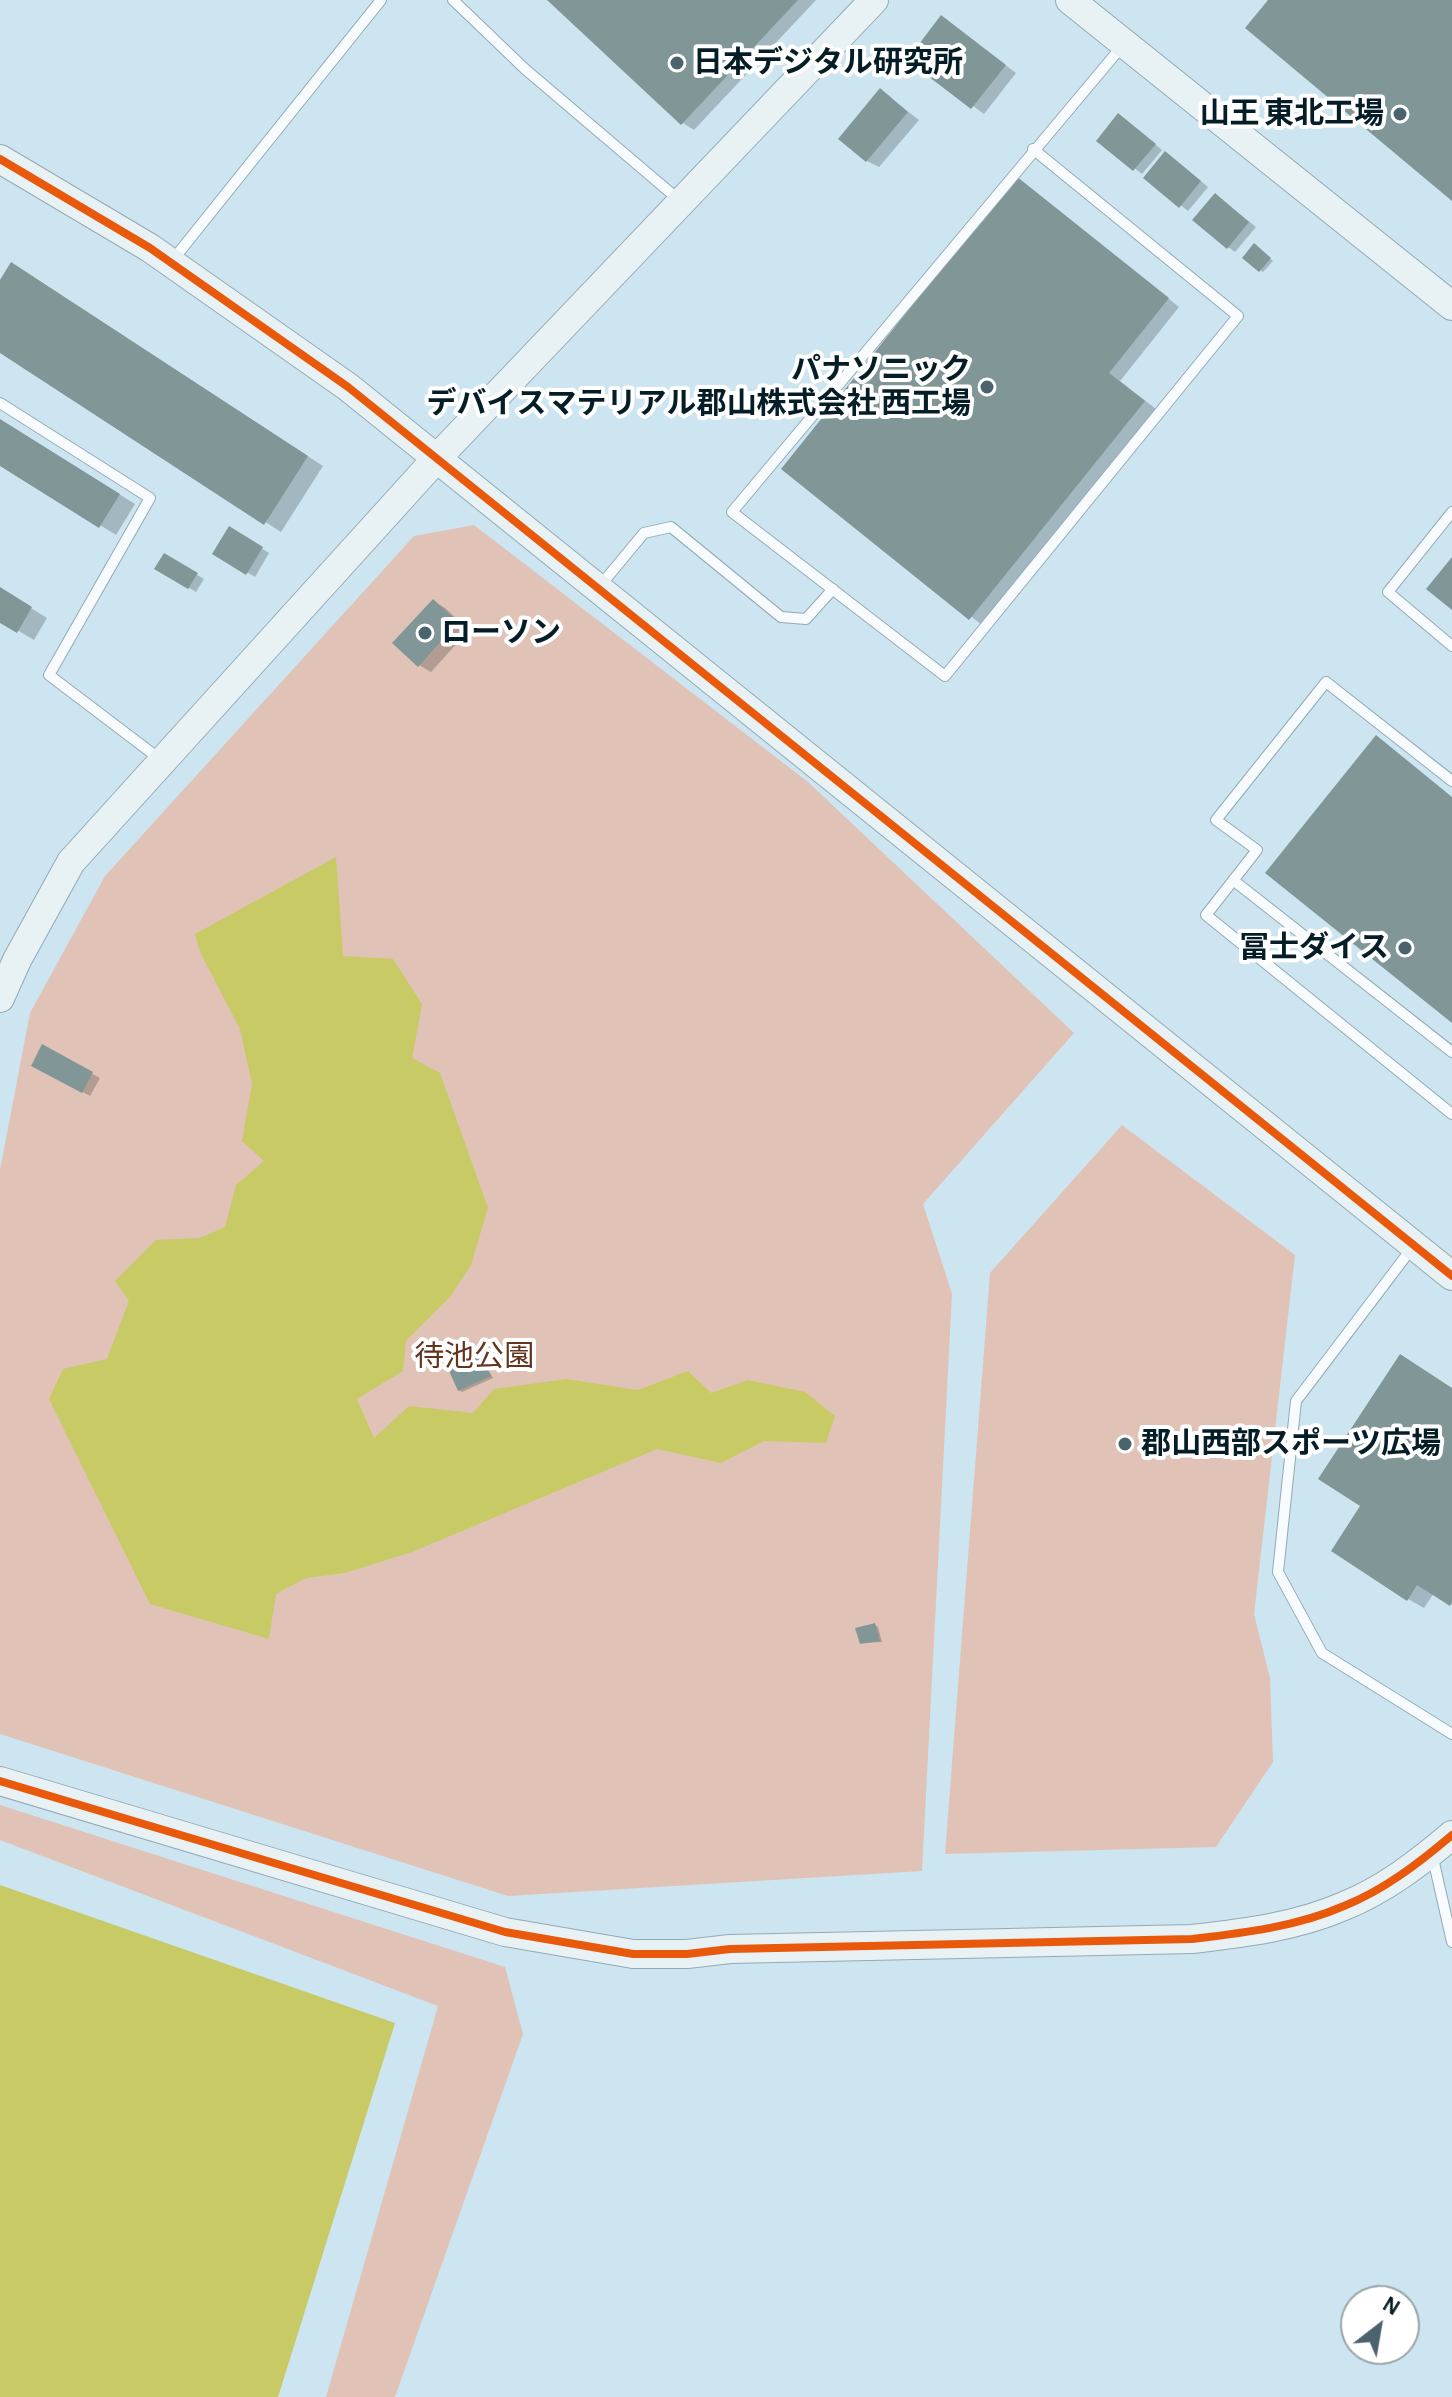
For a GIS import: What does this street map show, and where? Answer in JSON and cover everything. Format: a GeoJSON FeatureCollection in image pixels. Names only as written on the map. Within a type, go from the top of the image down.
{"type":"FeatureCollection","features":[{"type":"Feature","properties":{"kind":"street"},"geometry":{"type":"LineString","coordinates":[[0,998],[17,960],[71,862],[437,458],[874,0]]}},
{"type":"Feature","properties":{"kind":"street"},"geometry":{"type":"LineString","coordinates":[[1070,0],[1452,306]]}},
{"type":"Feature","properties":{"kind":"street"},"geometry":{"type":"LineString","coordinates":[[0,159],[150,248],[348,387],[1452,1276]]}},
{"type":"Feature","properties":{"kind":"street"},"geometry":{"type":"LineString","coordinates":[[0,1781],[505,1932],[633,1954],[1192,1939],[1257,1931],[1343,1907],[1409,1870],[1442,1844]]}},
{"type":"Feature","properties":{"kind":"lane"},"geometry":{"type":"LineString","coordinates":[[170,263],[381,0]]}},
{"type":"Feature","properties":{"kind":"lane"},"geometry":{"type":"LineString","coordinates":[[453,0],[525,69],[681,202]]}},
{"type":"Feature","properties":{"kind":"lane"},"geometry":{"type":"LineString","coordinates":[[1033,149],[1238,316],[945,676],[732,512],[1033,149],[1124,43]]}},
{"type":"Feature","properties":{"kind":"lane"},"geometry":{"type":"LineString","coordinates":[[0,403],[150,498],[49,675],[161,760]]}},
{"type":"Feature","properties":{"kind":"lane"},"geometry":{"type":"LineString","coordinates":[[1452,512],[1388,592],[1452,646]]}},
{"type":"Feature","properties":{"kind":"lane"},"geometry":{"type":"LineString","coordinates":[[598,588],[644,533],[671,527],[781,617],[806,619],[833,589]]}},
{"type":"Feature","properties":{"kind":"lane"},"geometry":{"type":"LineString","coordinates":[[1452,781],[1326,682],[1216,820],[1257,850],[1206,915],[1452,1114]]}},
{"type":"Feature","properties":{"kind":"lane"},"geometry":{"type":"LineString","coordinates":[[1233,880],[1452,1052]]}},
{"type":"Feature","properties":{"kind":"lane"},"geometry":{"type":"LineString","coordinates":[[1413,1247],[1296,1401],[1278,1572],[1322,1653],[1452,1734]]}},
{"type":"Feature","properties":{"kind":"lane"},"geometry":{"type":"LineString","coordinates":[[1442,1844],[1452,1942]]}},
{"type":"Feature","properties":{"kind":"green space","name":"待池公園"},"geometry":{"type":"Polygon","coordinates":[[[474,525],[808,782],[1074,1033],[923,1204],[952,1294],[922,1871],[508,1896],[0,1734],[0,1170],[30,1013],[105,876],[414,536],[474,525]]]}},
{"type":"Feature","properties":{"kind":"green space","name":"郡山西部スポーツ広場"},"geometry":{"type":"Polygon","coordinates":[[[1122,1125],[1295,1255],[1254,1614],[1270,1678],[1273,1762],[1216,1847],[945,1854],[990,1273],[1122,1125]]]}},
{"type":"Feature","properties":{"kind":"green space"},"geometry":{"type":"Polygon","coordinates":[[[0,1805],[505,1967],[523,2034],[395,2397],[326,2397],[438,2006],[0,1840],[0,1805]]]}},
{"type":"Feature","properties":{"kind":"shaded area"},"geometry":{"type":"Polygon","coordinates":[[[336,857],[343,956],[393,959],[422,1004],[412,1058],[440,1073],[488,1208],[471,1265],[450,1297],[406,1341],[403,1371],[357,1399],[374,1438],[409,1406],[473,1413],[494,1389],[566,1379],[638,1390],[688,1371],[711,1393],[748,1380],[805,1392],[835,1416],[826,1443],[764,1441],[721,1463],[657,1449],[412,1552],[345,1573],[306,1578],[276,1594],[269,1639],[150,1604],[49,1399],[63,1369],[107,1359],[129,1301],[115,1281],[156,1240],[200,1238],[225,1227],[236,1185],[264,1161],[242,1141],[252,1084],[240,1029],[200,952],[195,934],[336,857]]]}},
{"type":"Feature","properties":{"kind":"shaded area"},"geometry":{"type":"Polygon","coordinates":[[[0,1885],[395,2023],[278,2397],[0,2397],[0,1885]]]}},
{"type":"Feature","properties":{"kind":"building","name":"日本デジタル研究所"},"geometry":{"type":"Polygon","coordinates":[[[547,0],[798,0],[681,125],[547,0]]]}},
{"type":"Feature","properties":{"kind":"building","name":"山王 東北工場"},"geometry":{"type":"Polygon","coordinates":[[[1268,0],[1452,0],[1452,201],[1245,28],[1268,0]]]}},
{"type":"Feature","properties":{"kind":"building"},"geometry":{"type":"Polygon","coordinates":[[[941,15],[1006,65],[971,109],[907,60],[941,15]]]}},
{"type":"Feature","properties":{"kind":"building"},"geometry":{"type":"Polygon","coordinates":[[[880,88],[908,112],[866,162],[838,139],[880,88]]]}},
{"type":"Feature","properties":{"kind":"building"},"geometry":{"type":"Polygon","coordinates":[[[1118,113],[1156,144],[1133,171],[1096,141],[1118,113]]]}},
{"type":"Feature","properties":{"kind":"building"},"geometry":{"type":"Polygon","coordinates":[[[1165,151],[1201,181],[1179,208],[1143,178],[1165,151]]]}},
{"type":"Feature","properties":{"kind":"building","name":"パナソニック デバイスマテリアル郡山株式会社 西工場"},"geometry":{"type":"Polygon","coordinates":[[[1016,176],[1169,298],[1109,373],[1145,401],[969,620],[781,469],[1016,176]]]}},
{"type":"Feature","properties":{"kind":"building"},"geometry":{"type":"Polygon","coordinates":[[[1215,193],[1249,222],[1227,249],[1192,220],[1215,193]]]}},
{"type":"Feature","properties":{"kind":"building"},"geometry":{"type":"Polygon","coordinates":[[[1254,243],[1271,258],[1259,272],[1242,258],[1254,243]]]}},
{"type":"Feature","properties":{"kind":"building"},"geometry":{"type":"Polygon","coordinates":[[[11,262],[308,456],[264,525],[0,353],[0,280],[11,262]]]}},
{"type":"Feature","properties":{"kind":"building"},"geometry":{"type":"Polygon","coordinates":[[[0,419],[120,494],[99,528],[0,466],[0,419]]]}},
{"type":"Feature","properties":{"kind":"building"},"geometry":{"type":"Polygon","coordinates":[[[229,526],[263,547],[246,575],[212,554],[229,526]]]}},
{"type":"Feature","properties":{"kind":"building"},"geometry":{"type":"Polygon","coordinates":[[[164,553],[198,573],[188,589],[154,569],[164,553]]]}},
{"type":"Feature","properties":{"kind":"building"},"geometry":{"type":"Polygon","coordinates":[[[1452,557],[1452,610],[1426,589],[1452,557]]]}},
{"type":"Feature","properties":{"kind":"building"},"geometry":{"type":"Polygon","coordinates":[[[0,587],[32,607],[17,633],[0,623],[0,587]]]}},
{"type":"Feature","properties":{"kind":"building","name":"ローソン"},"geometry":{"type":"Polygon","coordinates":[[[433,599],[458,622],[418,667],[392,643],[433,599]]]}},
{"type":"Feature","properties":{"kind":"building","name":"冨士ダイス"},"geometry":{"type":"Polygon","coordinates":[[[1376,735],[1452,797],[1452,1023],[1265,873],[1376,735]]]}},
{"type":"Feature","properties":{"kind":"building"},"geometry":{"type":"Polygon","coordinates":[[[42,1044],[93,1072],[82,1093],[31,1066],[42,1044]]]}},
{"type":"Feature","properties":{"kind":"building"},"geometry":{"type":"Polygon","coordinates":[[[477,1348],[491,1376],[458,1391],[446,1364],[477,1348]]]}},
{"type":"Feature","properties":{"kind":"building"},"geometry":{"type":"Polygon","coordinates":[[[1400,1354],[1452,1388],[1450,1606],[1417,1585],[1407,1601],[1331,1551],[1360,1506],[1318,1479],[1400,1354]]]}},
{"type":"Feature","properties":{"kind":"building"},"geometry":{"type":"Polygon","coordinates":[[[875,1623],[880,1641],[860,1644],[855,1628],[875,1623]]]}},
{"type":"Feature","properties":{"kind":"cycle path"},"geometry":{"type":"LineString","coordinates":[[0,159],[150,248],[348,387],[1452,1276]]}},
{"type":"Feature","properties":{"kind":"cycle path"},"geometry":{"type":"LineString","coordinates":[[0,1781],[505,1932],[633,1954],[1192,1939],[1250,1931],[1307,1919],[1359,1900],[1401,1875],[1452,1835]]}},
{"type":"Feature","properties":{"kind":"place","name":"日本デジタル研究所"},"geometry":{"type":"Point","coordinates":[677,63]}},
{"type":"Feature","properties":{"kind":"place","name":"山王 東北工場"},"geometry":{"type":"Point","coordinates":[1400,114]}},
{"type":"Feature","properties":{"kind":"place","name":"パナソニック デバイスマテリアル郡山株式会社 西工場"},"geometry":{"type":"Point","coordinates":[987,387]}},
{"type":"Feature","properties":{"kind":"place","name":"ローソン"},"geometry":{"type":"Point","coordinates":[425,633]}},
{"type":"Feature","properties":{"kind":"place","name":"冨士ダイス"},"geometry":{"type":"Point","coordinates":[1405,948]}},
{"type":"Feature","properties":{"kind":"place","name":"郡山西部スポーツ広場"},"geometry":{"type":"Point","coordinates":[1125,1444]}}]}
